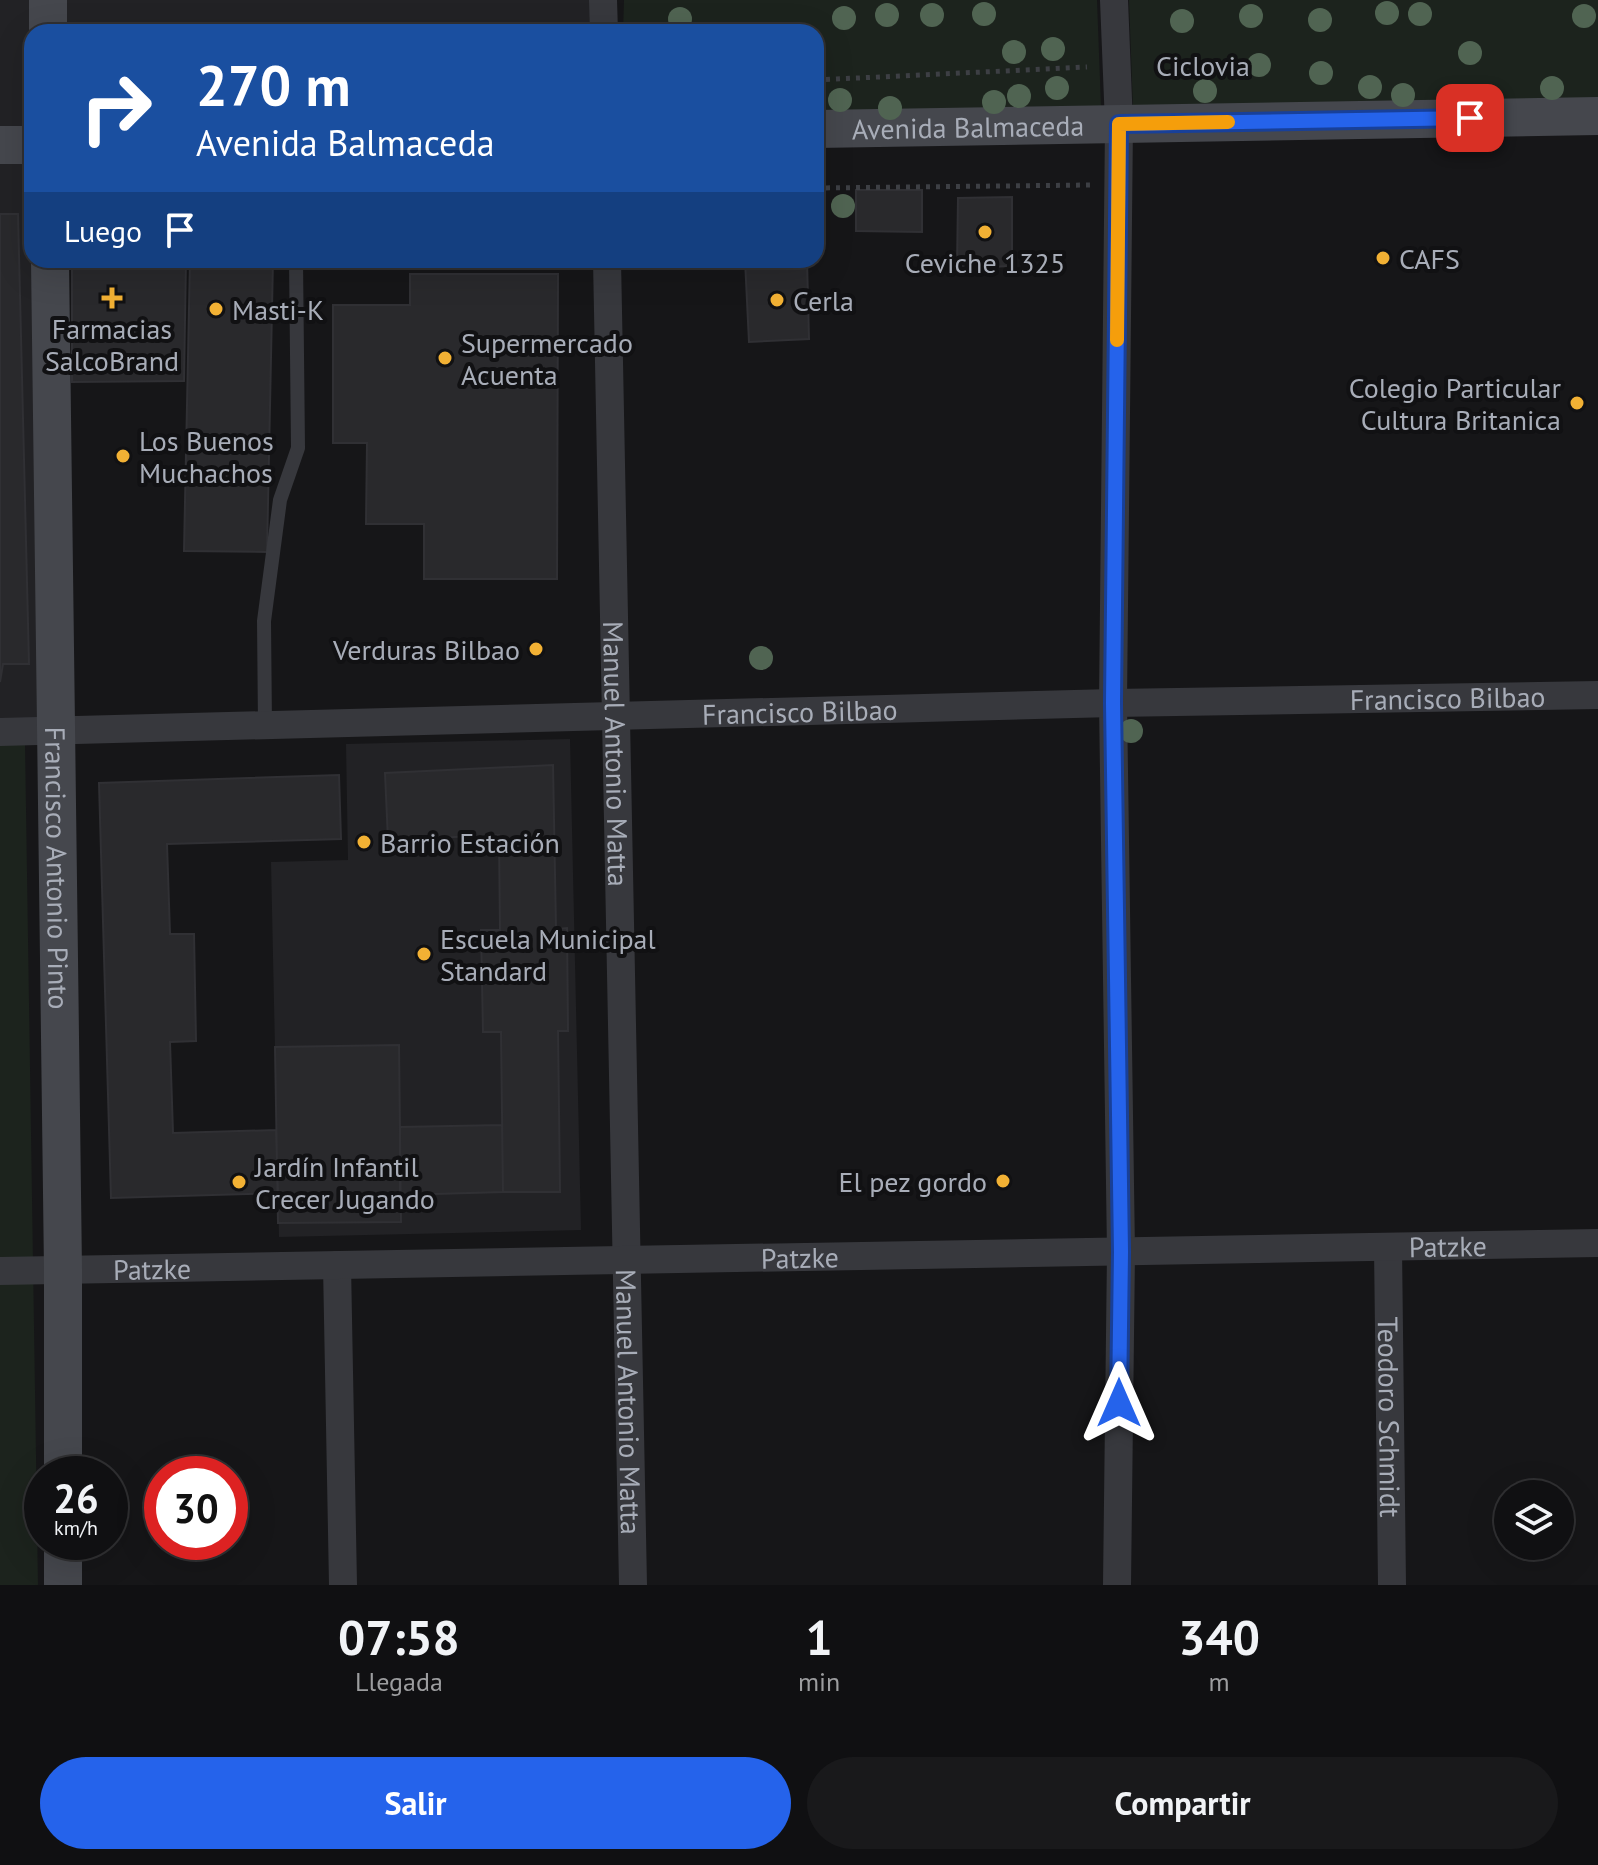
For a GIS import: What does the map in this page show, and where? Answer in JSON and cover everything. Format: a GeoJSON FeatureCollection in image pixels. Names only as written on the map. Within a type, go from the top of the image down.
{"type":"FeatureCollection","features":[{"type":"Feature","properties":{"kind":"main road"},"geometry":{"type":"LineString","coordinates":[[48,0],[48,24]]}},
{"type":"Feature","properties":{"kind":"main road","name":"Avenida Balmaceda"},"geometry":{"type":"LineString","coordinates":[[824,129],[1598,116]]}},
{"type":"Feature","properties":{"kind":"main road"},"geometry":{"type":"LineString","coordinates":[[0,145],[24,145]]}},
{"type":"Feature","properties":{"kind":"main road","name":"Francisco Antonio Pinto"},"geometry":{"type":"LineString","coordinates":[[50,268],[63,1456]]}},
{"type":"Feature","properties":{"kind":"main road"},"geometry":{"type":"LineString","coordinates":[[63,1560],[63,1585]]}},
{"type":"Feature","properties":{"kind":"street"},"geometry":{"type":"LineString","coordinates":[[603,0],[604,24]]}},
{"type":"Feature","properties":{"kind":"street"},"geometry":{"type":"LineString","coordinates":[[1114,0],[1119,124],[1113,703],[1121,1252],[1117,1585]]}},
{"type":"Feature","properties":{"kind":"street","name":"Manuel Antonio Matta"},"geometry":{"type":"LineString","coordinates":[[607,268],[633,1585]]}},
{"type":"Feature","properties":{"kind":"street","name":"Francisco Bilbao"},"geometry":{"type":"LineString","coordinates":[[0,732],[1113,703],[1598,695]]}},
{"type":"Feature","properties":{"kind":"street","name":"Patzke"},"geometry":{"type":"LineString","coordinates":[[0,1271],[1598,1243]]}},
{"type":"Feature","properties":{"kind":"street","name":"Teodoro Schmidt"},"geometry":{"type":"LineString","coordinates":[[1388,1247],[1392,1585]]}},
{"type":"Feature","properties":{"kind":"street"},"geometry":{"type":"LineString","coordinates":[[337,1265],[343,1585]]}},
{"type":"Feature","properties":{"kind":"lane"},"geometry":{"type":"LineString","coordinates":[[265,726],[264,621],[280,500],[298,448],[296,268]]}},
{"type":"Feature","properties":{"kind":"path","name":"Ciclovia"},"geometry":{"type":"LineString","coordinates":[[824,80],[1116,66]]}},
{"type":"Feature","properties":{"kind":"path"},"geometry":{"type":"LineString","coordinates":[[824,188],[1118,185]]}},
{"type":"Feature","properties":{"kind":"shaded area"},"geometry":{"type":"Polygon","coordinates":[[[0,0],[598,0],[599,24],[24,24],[24,268],[32,268],[54,718],[0,719],[0,0]]]}},
{"type":"Feature","properties":{"kind":"shaded area"},"geometry":{"type":"Polygon","coordinates":[[[624,0],[1097,0],[1101,107],[824,113],[824,24],[623,24],[624,0]]]}},
{"type":"Feature","properties":{"kind":"shaded area"},"geometry":{"type":"Polygon","coordinates":[[[1129,0],[1598,0],[1598,102],[1133,109],[1129,0]]]}},
{"type":"Feature","properties":{"kind":"shaded area","name":"Escuela Municipal Standard"},"geometry":{"type":"Polygon","coordinates":[[[570,739],[581,1230],[279,1237],[271,862],[348,860],[346,744],[570,739]]]}},
{"type":"Feature","properties":{"kind":"shaded area"},"geometry":{"type":"Polygon","coordinates":[[[0,743],[25,743],[36,1456],[24,1456],[24,1560],[38,1560],[38,1585],[0,1585],[0,743]]]}},
{"type":"Feature","properties":{"kind":"building"},"geometry":{"type":"Polygon","coordinates":[[[856,190],[922,190],[922,232],[856,231],[856,190]]]}},
{"type":"Feature","properties":{"kind":"building","name":"Ceviche 1325"},"geometry":{"type":"Polygon","coordinates":[[[1012,197],[1012,266],[957,268],[958,198],[1012,197]]]}},
{"type":"Feature","properties":{"kind":"building"},"geometry":{"type":"Polygon","coordinates":[[[0,214],[18,214],[29,664],[3,664],[0,682],[0,214]]]}},
{"type":"Feature","properties":{"kind":"building"},"geometry":{"type":"Polygon","coordinates":[[[72,268],[186,268],[184,381],[72,382],[72,268]]]}},
{"type":"Feature","properties":{"kind":"building"},"geometry":{"type":"Polygon","coordinates":[[[190,268],[273,268],[267,552],[184,551],[190,268]]]}},
{"type":"Feature","properties":{"kind":"building","name":"Cerla"},"geometry":{"type":"Polygon","coordinates":[[[745,268],[807,268],[809,339],[749,342],[745,268]]]}},
{"type":"Feature","properties":{"kind":"building"},"geometry":{"type":"Polygon","coordinates":[[[410,274],[558,274],[557,579],[424,579],[424,524],[366,524],[367,443],[333,443],[333,305],[410,305],[410,274]]]}},
{"type":"Feature","properties":{"kind":"building"},"geometry":{"type":"Polygon","coordinates":[[[553,765],[556,929],[567,928],[568,1031],[558,1031],[560,1192],[503,1192],[501,1032],[483,1032],[481,930],[500,930],[499,835],[388,840],[385,773],[553,765]]]}},
{"type":"Feature","properties":{"kind":"building"},"geometry":{"type":"Polygon","coordinates":[[[339,775],[341,839],[167,844],[170,934],[194,934],[196,1041],[170,1042],[173,1133],[276,1130],[278,1193],[111,1198],[99,783],[339,775]]]}},
{"type":"Feature","properties":{"kind":"building"},"geometry":{"type":"Polygon","coordinates":[[[399,1045],[401,1222],[278,1223],[275,1047],[399,1045]]]}},
{"type":"Feature","properties":{"kind":"building"},"geometry":{"type":"Polygon","coordinates":[[[502,1125],[503,1192],[400,1195],[400,1127],[502,1125]]]}},
{"type":"Feature","properties":{"kind":"slow traffic"},"geometry":{"type":"LineString","coordinates":[[1117,340],[1119,124],[1228,122]]}},
{"type":"Feature","properties":{"kind":"place","name":"Ceviche 1325"},"geometry":{"type":"Point","coordinates":[985,232]}},
{"type":"Feature","properties":{"kind":"place","name":"CAFS"},"geometry":{"type":"Point","coordinates":[1383,258]}},
{"type":"Feature","properties":{"kind":"place","name":"Farmacias SalcoBrand"},"geometry":{"type":"Point","coordinates":[112,298]}},
{"type":"Feature","properties":{"kind":"place","name":"Cerla"},"geometry":{"type":"Point","coordinates":[777,300]}},
{"type":"Feature","properties":{"kind":"place","name":"Masti-K"},"geometry":{"type":"Point","coordinates":[216,309]}},
{"type":"Feature","properties":{"kind":"place","name":"Supermercado Acuenta"},"geometry":{"type":"Point","coordinates":[445,358]}},
{"type":"Feature","properties":{"kind":"place","name":"Colegio Particular Cultura Britanica"},"geometry":{"type":"Point","coordinates":[1577,403]}},
{"type":"Feature","properties":{"kind":"place","name":"Los Buenos Muchachos"},"geometry":{"type":"Point","coordinates":[123,456]}},
{"type":"Feature","properties":{"kind":"place","name":"Verduras Bilbao"},"geometry":{"type":"Point","coordinates":[536,649]}},
{"type":"Feature","properties":{"kind":"place","name":"Barrio Estación"},"geometry":{"type":"Point","coordinates":[364,842]}},
{"type":"Feature","properties":{"kind":"place","name":"Escuela Municipal Standard"},"geometry":{"type":"Point","coordinates":[424,954]}},
{"type":"Feature","properties":{"kind":"place","name":"El pez gordo"},"geometry":{"type":"Point","coordinates":[1003,1181]}},
{"type":"Feature","properties":{"kind":"place","name":"Jardín Infantil Crecer Jugando"},"geometry":{"type":"Point","coordinates":[239,1182]}},
{"type":"Feature","properties":{"kind":"route"},"geometry":{"type":"LineString","coordinates":[[1119,1403],[1121,1252],[1113,703],[1119,124],[1470,118]]}}]}
